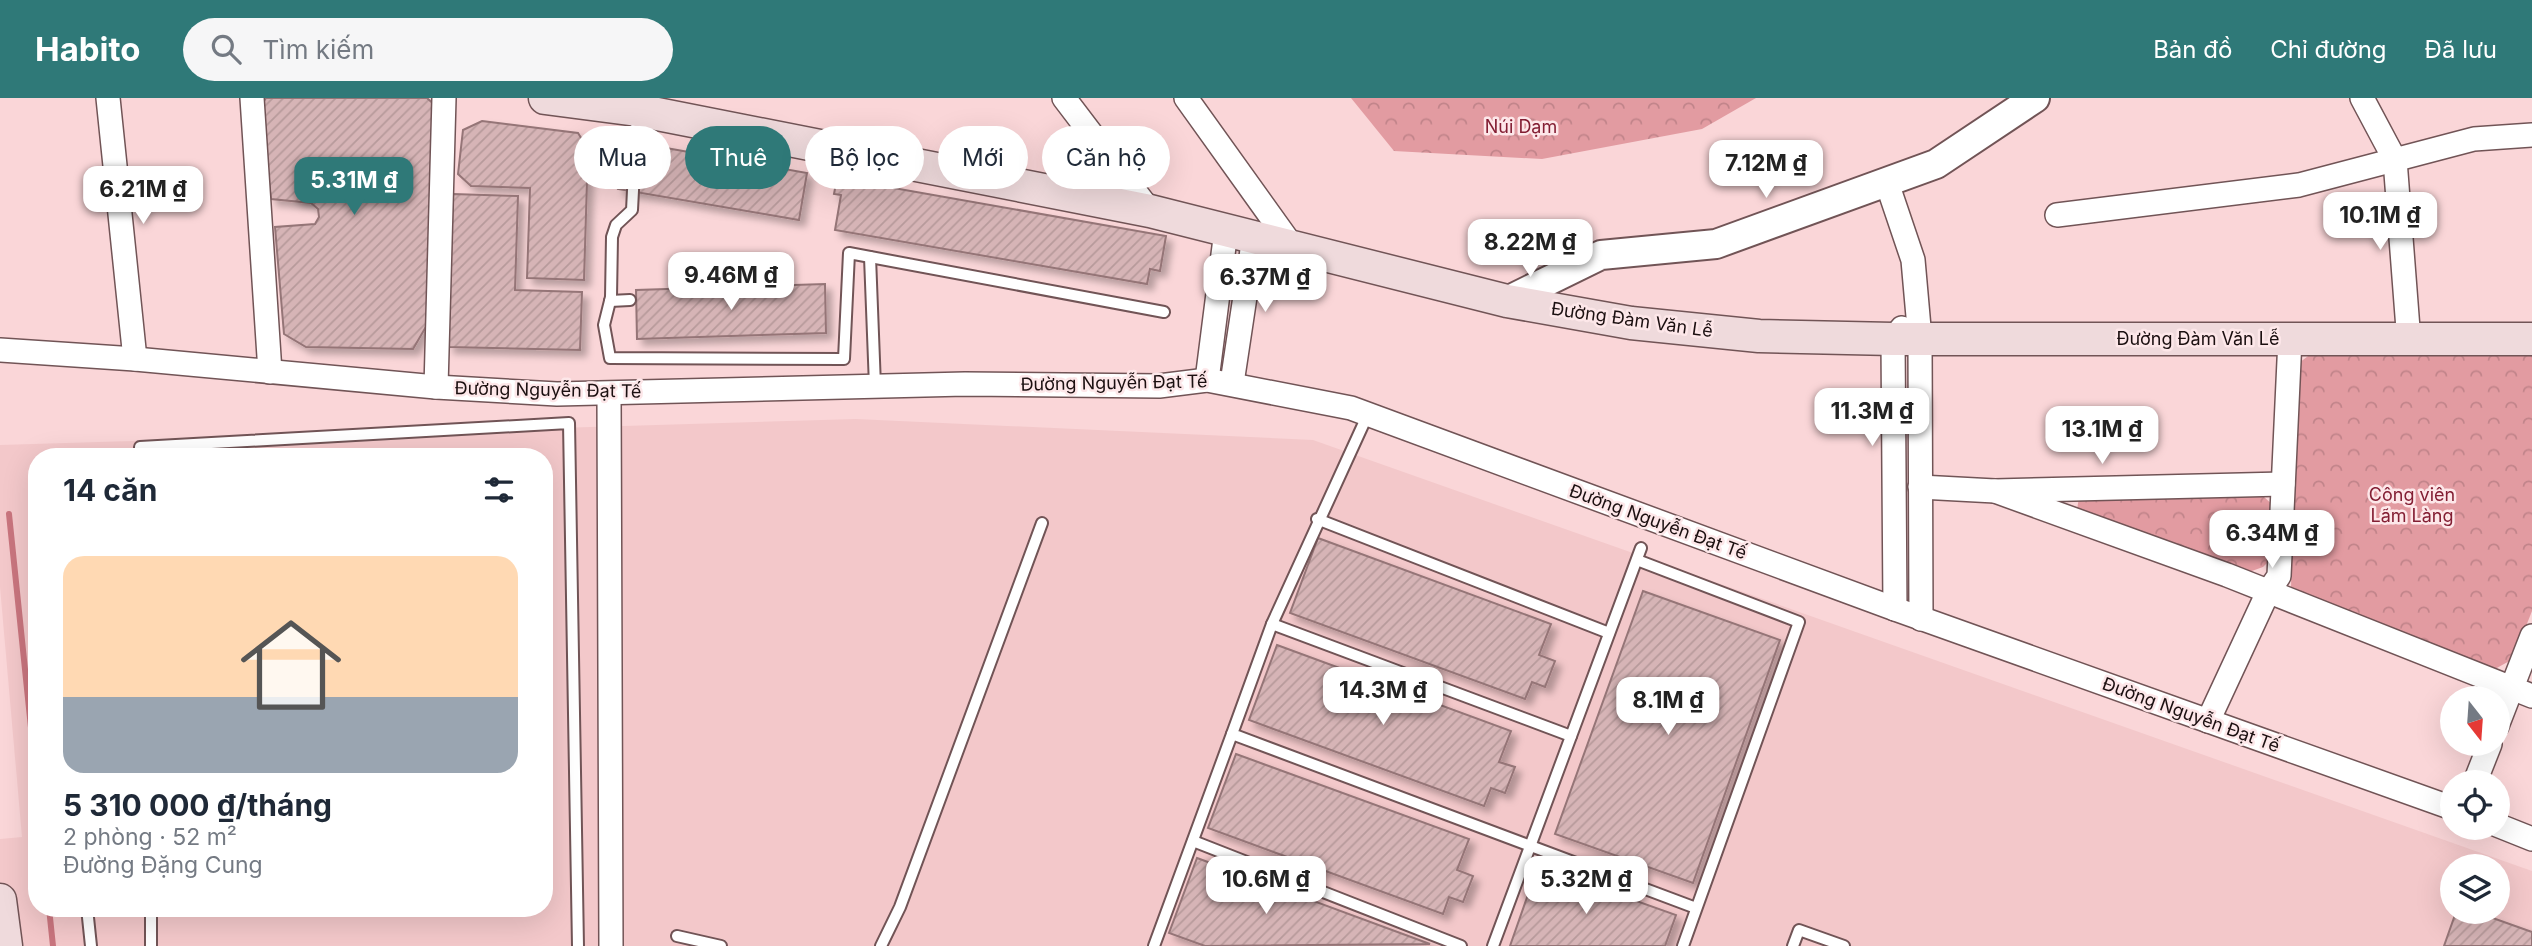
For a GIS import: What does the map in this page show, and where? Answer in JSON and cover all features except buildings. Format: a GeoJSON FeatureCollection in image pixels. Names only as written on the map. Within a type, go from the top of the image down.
{"type":"FeatureCollection","features":[{"type":"Feature","properties":{"kind":"main road","name":"Đường Đàm Văn Lễ"},"geometry":{"type":"LineString","coordinates":[[545,98],[637,104],[1150,211],[1507,301],[1631,323],[1759,336],[1911,329],[2409,342],[2532,339]]}},
{"type":"Feature","properties":{"kind":"main road"},"geometry":{"type":"LineString","coordinates":[[0,900],[6,946]]}},
{"type":"Feature","properties":{"kind":"street"},"geometry":{"type":"LineString","coordinates":[[108,98],[135,359]]}},
{"type":"Feature","properties":{"kind":"street"},"geometry":{"type":"LineString","coordinates":[[252,98],[270,372]]}},
{"type":"Feature","properties":{"kind":"street"},"geometry":{"type":"LineString","coordinates":[[436,387],[444,98]]}},
{"type":"Feature","properties":{"kind":"street"},"geometry":{"type":"LineString","coordinates":[[1063,98],[1150,211]]}},
{"type":"Feature","properties":{"kind":"street"},"geometry":{"type":"LineString","coordinates":[[1186,98],[1292,246]]}},
{"type":"Feature","properties":{"kind":"street"},"geometry":{"type":"LineString","coordinates":[[2362,98],[2395,160],[2409,342]]}},
{"type":"Feature","properties":{"kind":"street"},"geometry":{"type":"LineString","coordinates":[[1507,301],[1601,255],[1716,244],[1887,183],[1936,164],[2028,100]]}},
{"type":"Feature","properties":{"kind":"street"},"geometry":{"type":"LineString","coordinates":[[2057,215],[2299,186],[2474,139],[2532,135]]}},
{"type":"Feature","properties":{"kind":"street"},"geometry":{"type":"LineString","coordinates":[[1887,183],[1913,260],[1895,610]]}},
{"type":"Feature","properties":{"kind":"street"},"geometry":{"type":"LineString","coordinates":[[1207,380],[1240,234]]}},
{"type":"Feature","properties":{"kind":"street"},"geometry":{"type":"LineString","coordinates":[[1232,383],[1240,234]]}},
{"type":"Feature","properties":{"kind":"street"},"geometry":{"type":"LineString","coordinates":[[1911,329],[1920,487],[1921,619]]}},
{"type":"Feature","properties":{"kind":"street"},"geometry":{"type":"LineString","coordinates":[[2208,721],[2268,592],[2279,576],[2290,339]]}},
{"type":"Feature","properties":{"kind":"street","name":"Đường Nguyễn Đạt Tế"},"geometry":{"type":"LineString","coordinates":[[0,350],[135,359],[436,387],[608,394],[875,386],[1159,386],[1207,380],[1232,383],[1291,394],[1368,414],[1895,610],[2440,804]]}},
{"type":"Feature","properties":{"kind":"street"},"geometry":{"type":"LineString","coordinates":[[608,394],[611,946]]}},
{"type":"Feature","properties":{"kind":"street"},"geometry":{"type":"LineString","coordinates":[[1920,487],[1995,491],[2283,484]]}},
{"type":"Feature","properties":{"kind":"street"},"geometry":{"type":"LineString","coordinates":[[1995,491],[2268,592],[2521,692]]}},
{"type":"Feature","properties":{"kind":"street"},"geometry":{"type":"LineString","coordinates":[[2510,708],[2521,692],[2532,636]]}},
{"type":"Feature","properties":{"kind":"street"},"geometry":{"type":"LineString","coordinates":[[2510,830],[2532,839]]}},
{"type":"Feature","properties":{"kind":"lane"},"geometry":{"type":"LineString","coordinates":[[637,104],[632,210],[616,225],[612,237],[610,301],[604,325],[610,358],[844,359],[849,253],[1164,312]]}},
{"type":"Feature","properties":{"kind":"lane"},"geometry":{"type":"LineString","coordinates":[[870,257],[875,386]]}},
{"type":"Feature","properties":{"kind":"lane"},"geometry":{"type":"LineString","coordinates":[[610,301],[630,300]]}},
{"type":"Feature","properties":{"kind":"lane"},"geometry":{"type":"LineString","coordinates":[[1154,946],[1272,624],[1317,519],[1368,414]]}},
{"type":"Feature","properties":{"kind":"lane"},"geometry":{"type":"LineString","coordinates":[[140,448],[569,424],[578,946]]}},
{"type":"Feature","properties":{"kind":"lane"},"geometry":{"type":"LineString","coordinates":[[1317,519],[1609,633]]}},
{"type":"Feature","properties":{"kind":"lane"},"geometry":{"type":"LineString","coordinates":[[881,946],[900,907],[1042,523]]}},
{"type":"Feature","properties":{"kind":"lane"},"geometry":{"type":"LineString","coordinates":[[1493,946],[1641,548]]}},
{"type":"Feature","properties":{"kind":"lane"},"geometry":{"type":"LineString","coordinates":[[1637,561],[1798,622],[1683,946]]}},
{"type":"Feature","properties":{"kind":"lane"},"geometry":{"type":"LineString","coordinates":[[1272,624],[1571,736]]}},
{"type":"Feature","properties":{"kind":"lane"},"geometry":{"type":"LineString","coordinates":[[1233,734],[1696,908]]}},
{"type":"Feature","properties":{"kind":"lane"},"geometry":{"type":"LineString","coordinates":[[1193,842],[1461,946]]}},
{"type":"Feature","properties":{"kind":"lane"},"geometry":{"type":"LineString","coordinates":[[88,917],[91,946]]}},
{"type":"Feature","properties":{"kind":"lane"},"geometry":{"type":"LineString","coordinates":[[151,917],[151,946]]}},
{"type":"Feature","properties":{"kind":"lane"},"geometry":{"type":"LineString","coordinates":[[1793,946],[1799,930],[1844,946]]}},
{"type":"Feature","properties":{"kind":"lane"},"geometry":{"type":"LineString","coordinates":[[677,936],[721,946]]}},
{"type":"Feature","properties":{"kind":"shaded area"},"geometry":{"type":"Polygon","coordinates":[[[856,419],[1313,440],[2484,854],[2440,854],[2440,924],[2510,924],[2510,863],[2532,871],[2532,946],[0,946],[0,839],[22,837],[0,587],[0,445],[856,419]]]}},
{"type":"Feature","properties":{"kind":"green space","name":"Núi Dạm"},"geometry":{"type":"Polygon","coordinates":[[[1351,98],[1756,98],[1702,129],[1542,159],[1394,151],[1351,98]]]}},
{"type":"Feature","properties":{"kind":"green space","name":"Công viên Lãm Làng"},"geometry":{"type":"Polygon","coordinates":[[[2312,353],[2532,356],[2532,611],[2513,659],[2495,669],[2484,666],[2291,592],[2294,377],[2299,363],[2312,353]]]}},
{"type":"Feature","properties":{"kind":"green space"},"geometry":{"type":"Polygon","coordinates":[[[2264,497],[2274,506],[2269,561],[2263,567],[2249,572],[2077,509],[2079,498],[2264,497]]]}},
{"type":"Feature","properties":{"kind":"waterway"},"geometry":{"type":"LineString","coordinates":[[9,514],[28,699]]}},
{"type":"Feature","properties":{"kind":"waterway"},"geometry":{"type":"LineString","coordinates":[[50,917],[53,946]]}}]}
